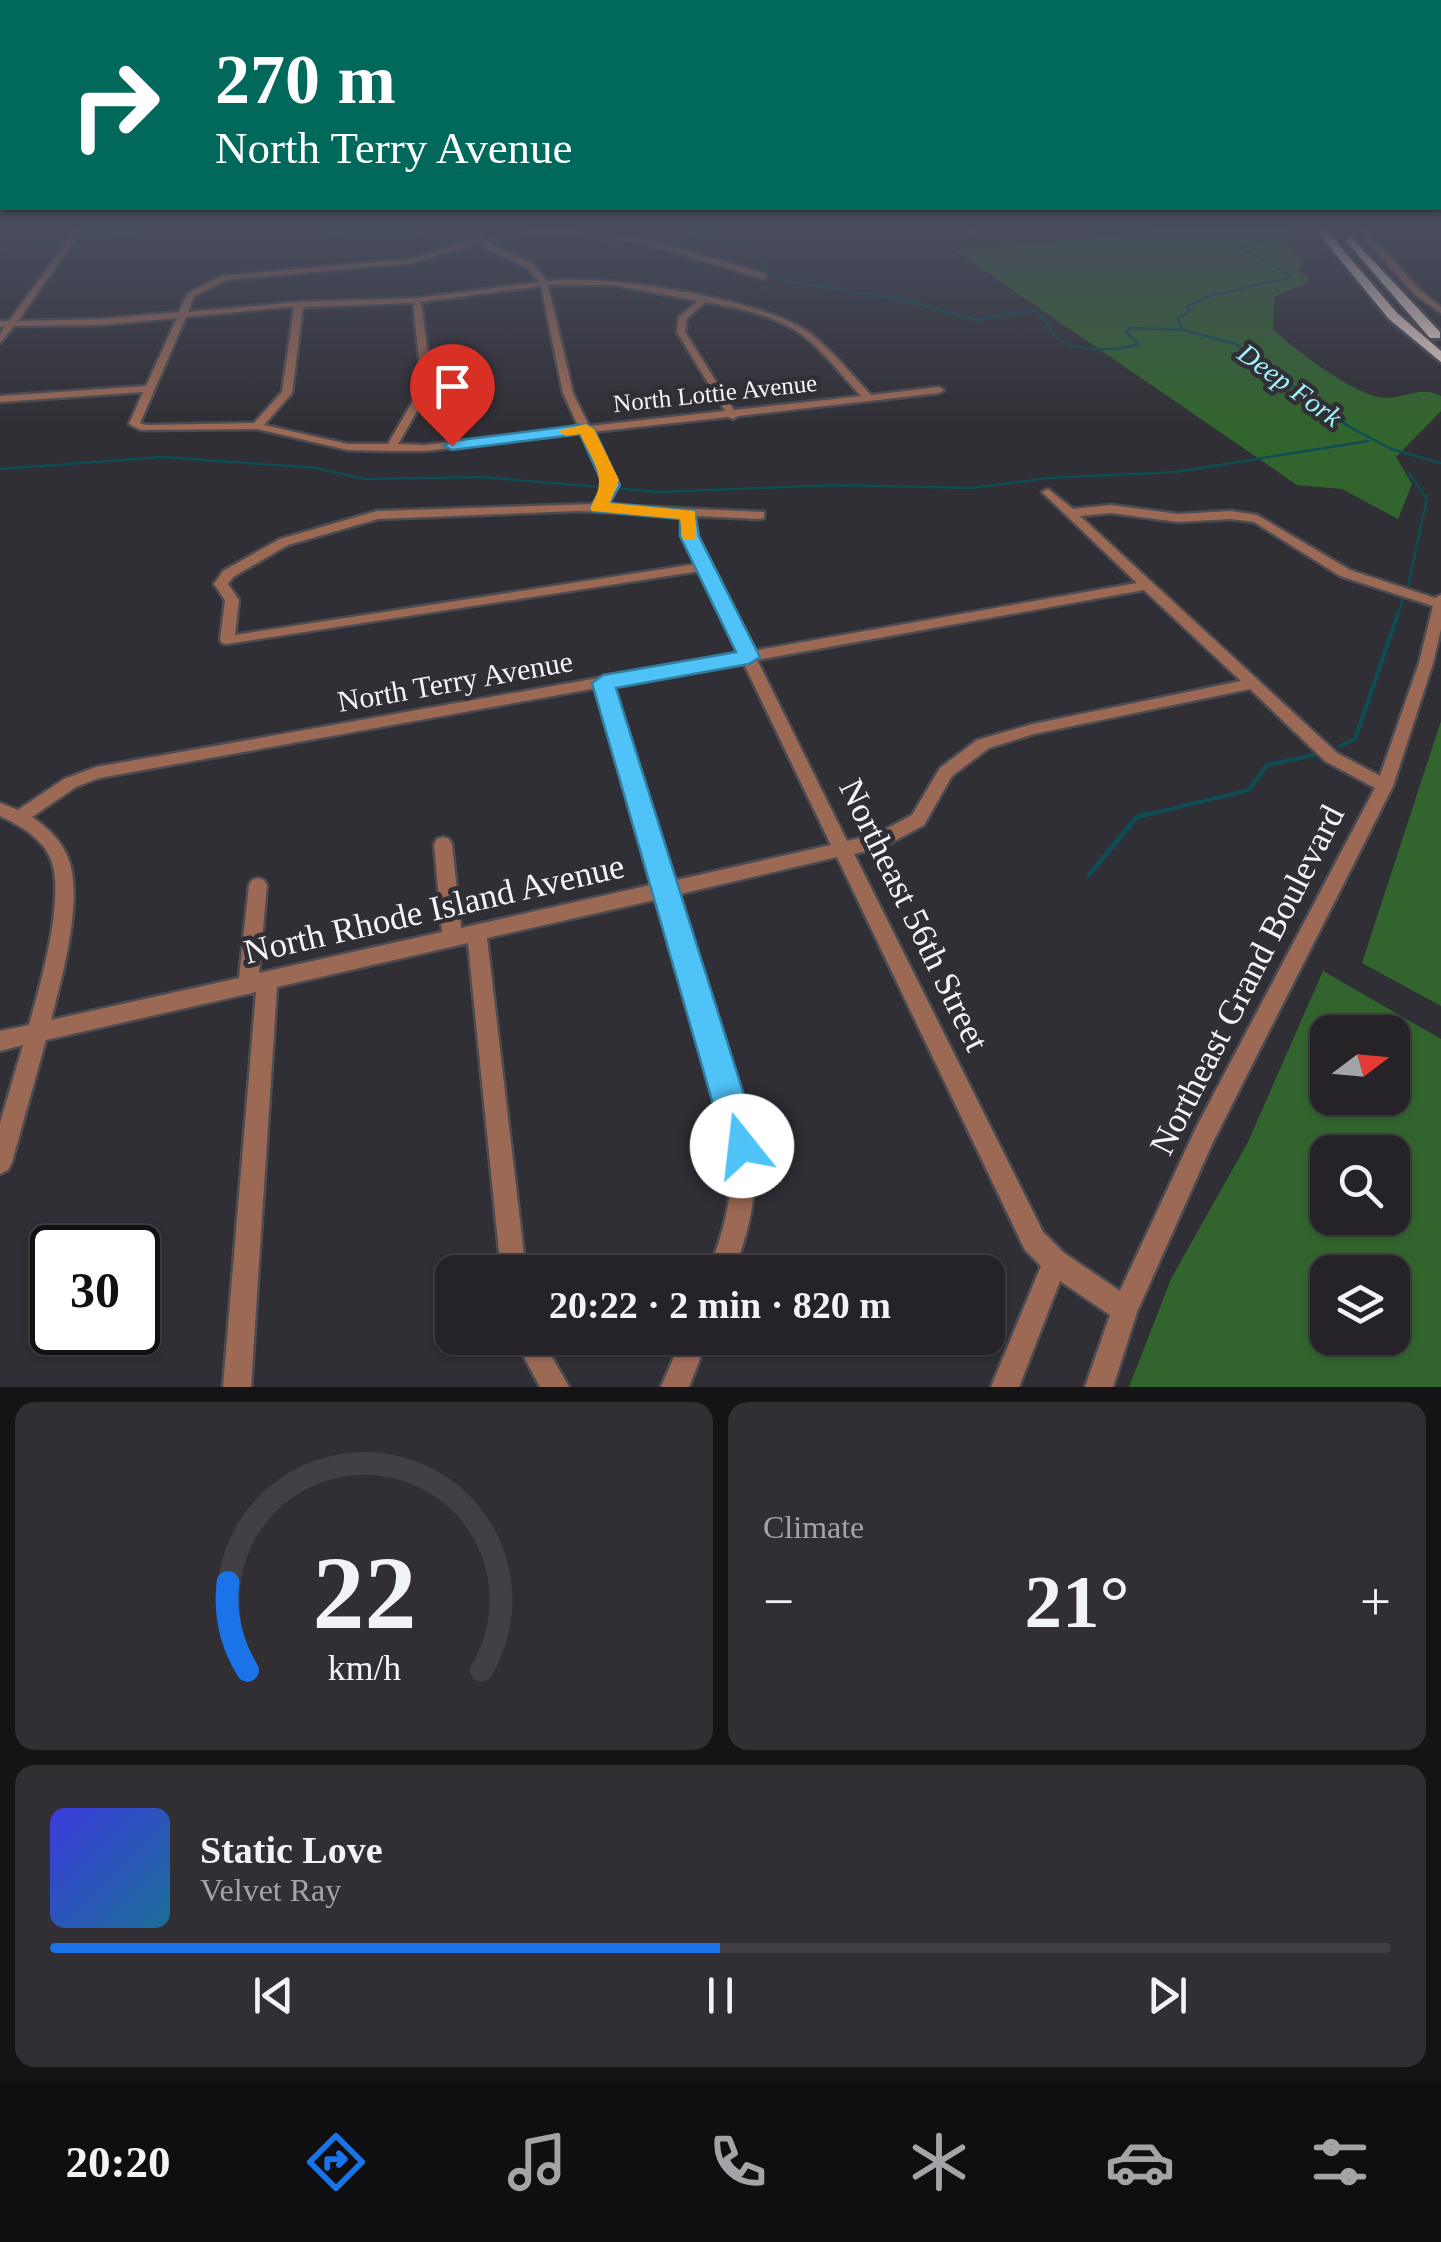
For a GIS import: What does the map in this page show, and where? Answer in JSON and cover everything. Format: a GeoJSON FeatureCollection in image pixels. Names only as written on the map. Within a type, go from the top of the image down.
{"type":"FeatureCollection","features":[{"type":"Feature","properties":{"kind":"highway"},"geometry":{"type":"LineString","coordinates":[[1374,294],[1392,316],[1441,358]]}},
{"type":"Feature","properties":{"kind":"highway"},"geometry":{"type":"LineString","coordinates":[[1398,294],[1441,340]]}},
{"type":"Feature","properties":{"kind":"street"},"geometry":{"type":"LineString","coordinates":[[0,340],[33,294]]}},
{"type":"Feature","properties":{"kind":"street"},"geometry":{"type":"LineString","coordinates":[[0,399],[148,389],[193,294]]}},
{"type":"Feature","properties":{"kind":"street"},"geometry":{"type":"LineString","coordinates":[[0,324],[417,300],[464,294]]}},
{"type":"Feature","properties":{"kind":"street"},"geometry":{"type":"LineString","coordinates":[[546,294],[562,373],[612,485],[598,508]]}},
{"type":"Feature","properties":{"kind":"street"},"geometry":{"type":"LineString","coordinates":[[675,294],[755,310],[801,330],[870,399]]}},
{"type":"Feature","properties":{"kind":"street"},"geometry":{"type":"LineString","coordinates":[[1419,294],[1441,311]]}},
{"type":"Feature","properties":{"kind":"street"},"geometry":{"type":"LineString","coordinates":[[705,299],[684,317],[681,332],[733,416]]}},
{"type":"Feature","properties":{"kind":"street"},"geometry":{"type":"LineString","coordinates":[[392,448],[427,385],[417,300]]}},
{"type":"Feature","properties":{"kind":"street"},"geometry":{"type":"LineString","coordinates":[[257,426],[287,393],[300,304]]}},
{"type":"Feature","properties":{"kind":"street","name":"North Lottie Avenue"},"geometry":{"type":"LineString","coordinates":[[148,389],[133,421],[140,427],[257,426],[348,448],[392,448],[733,416],[939,390]]}},
{"type":"Feature","properties":{"kind":"street"},"geometry":{"type":"LineString","coordinates":[[1048,492],[1341,765],[1385,786]]}},
{"type":"Feature","properties":{"kind":"street"},"geometry":{"type":"LineString","coordinates":[[704,567],[227,640],[231,595],[220,584],[228,574],[284,542],[366,516],[598,508],[760,516]]}},
{"type":"Feature","properties":{"kind":"street"},"geometry":{"type":"LineString","coordinates":[[1072,514],[1110,509],[1178,518],[1231,515],[1256,519],[1345,573],[1440,601]]}},
{"type":"Feature","properties":{"kind":"street","name":"Northeast 56th Street"},"geometry":{"type":"LineString","coordinates":[[689,514],[689,536],[1034,1241],[1055,1262],[1125,1310]]}},
{"type":"Feature","properties":{"kind":"street","name":"North Terry Avenue"},"geometry":{"type":"LineString","coordinates":[[20,818],[70,783],[96,773],[1148,585]]}},
{"type":"Feature","properties":{"kind":"street","name":"Northeast Grand Boulevard"},"geometry":{"type":"LineString","coordinates":[[1099,1387],[1125,1310],[1204,1136],[1385,786],[1415,700],[1440,601]]}},
{"type":"Feature","properties":{"kind":"street"},"geometry":{"type":"LineString","coordinates":[[603,683],[742,1146],[744,1204],[728,1255]]}},
{"type":"Feature","properties":{"kind":"street","name":"North Rhode Island Avenue"},"geometry":{"type":"LineString","coordinates":[[0,1041],[844,851],[897,834],[918,820],[946,772],[983,744],[1033,728],[1252,684]]}},
{"type":"Feature","properties":{"kind":"street"},"geometry":{"type":"LineString","coordinates":[[0,809],[20,818],[50,841],[60,858],[67,893],[62,932],[0,1162]]}},
{"type":"Feature","properties":{"kind":"street"},"geometry":{"type":"LineString","coordinates":[[443,844],[452,938]]}},
{"type":"Feature","properties":{"kind":"street"},"geometry":{"type":"LineString","coordinates":[[238,1387],[258,982],[258,885]]}},
{"type":"Feature","properties":{"kind":"street"},"geometry":{"type":"LineString","coordinates":[[478,932],[512,1255]]}},
{"type":"Feature","properties":{"kind":"street"},"geometry":{"type":"LineString","coordinates":[[1006,1387],[1055,1262]]}},
{"type":"Feature","properties":{"kind":"street"},"geometry":{"type":"LineString","coordinates":[[537,1355],[555,1387]]}},
{"type":"Feature","properties":{"kind":"street"},"geometry":{"type":"LineString","coordinates":[[675,1387],[688,1355]]}},
{"type":"Feature","properties":{"kind":"green space"},"geometry":{"type":"Polygon","coordinates":[[[1018,294],[1282,294],[1274,297],[1273,329],[1323,369],[1379,397],[1425,392],[1441,396],[1441,411],[1396,457],[1412,484],[1398,519],[1342,489],[1297,485],[1018,294]]]}},
{"type":"Feature","properties":{"kind":"green space"},"geometry":{"type":"Polygon","coordinates":[[[1441,721],[1441,1006],[1362,963],[1441,721]]]}},
{"type":"Feature","properties":{"kind":"green space"},"geometry":{"type":"Polygon","coordinates":[[[1323,971],[1399,1015],[1310,1015],[1310,1115],[1410,1115],[1410,1021],[1441,1039],[1441,1387],[1129,1387],[1171,1279],[1248,1142],[1323,971]]]}},
{"type":"Feature","properties":{"kind":"waterway"},"geometry":{"type":"LineString","coordinates":[[867,294],[976,320],[1034,310],[1060,340],[1077,347],[1110,349],[1138,344],[1126,332],[1130,328],[1184,330],[1236,344],[1348,426],[1391,449],[1441,463]]}},
{"type":"Feature","properties":{"kind":"waterway","name":"Deep Fork"},"geometry":{"type":"LineString","coordinates":[[1182,329],[1178,318],[1190,311],[1186,307],[1219,294]]}},
{"type":"Feature","properties":{"kind":"waterway"},"geometry":{"type":"LineString","coordinates":[[0,469],[163,457],[316,468],[364,479],[483,477],[659,492],[837,485],[971,488],[1048,478],[1176,472],[1368,441]]}},
{"type":"Feature","properties":{"kind":"waterway"},"geometry":{"type":"LineString","coordinates":[[1407,590],[1427,499],[1409,473]]}},
{"type":"Feature","properties":{"kind":"waterway"},"geometry":{"type":"LineString","coordinates":[[1397,616],[1403,600]]}},
{"type":"Feature","properties":{"kind":"waterway"},"geometry":{"type":"LineString","coordinates":[[1340,746],[1355,739],[1398,614]]}},
{"type":"Feature","properties":{"kind":"waterway"},"geometry":{"type":"LineString","coordinates":[[1138,817],[1249,790],[1267,765],[1314,755]]}},
{"type":"Feature","properties":{"kind":"waterway"},"geometry":{"type":"LineString","coordinates":[[1089,875],[1137,817],[1145,814]]}},
{"type":"Feature","properties":{"kind":"slow traffic"},"geometry":{"type":"LineString","coordinates":[[566,431],[586,429],[610,480],[610,490],[598,508],[689,514],[689,536]]}},
{"type":"Feature","properties":{"kind":"route"},"geometry":{"type":"LineString","coordinates":[[452,446],[586,429],[612,485],[598,508],[689,514],[689,536],[749,657],[603,683],[742,1146]]}}]}
